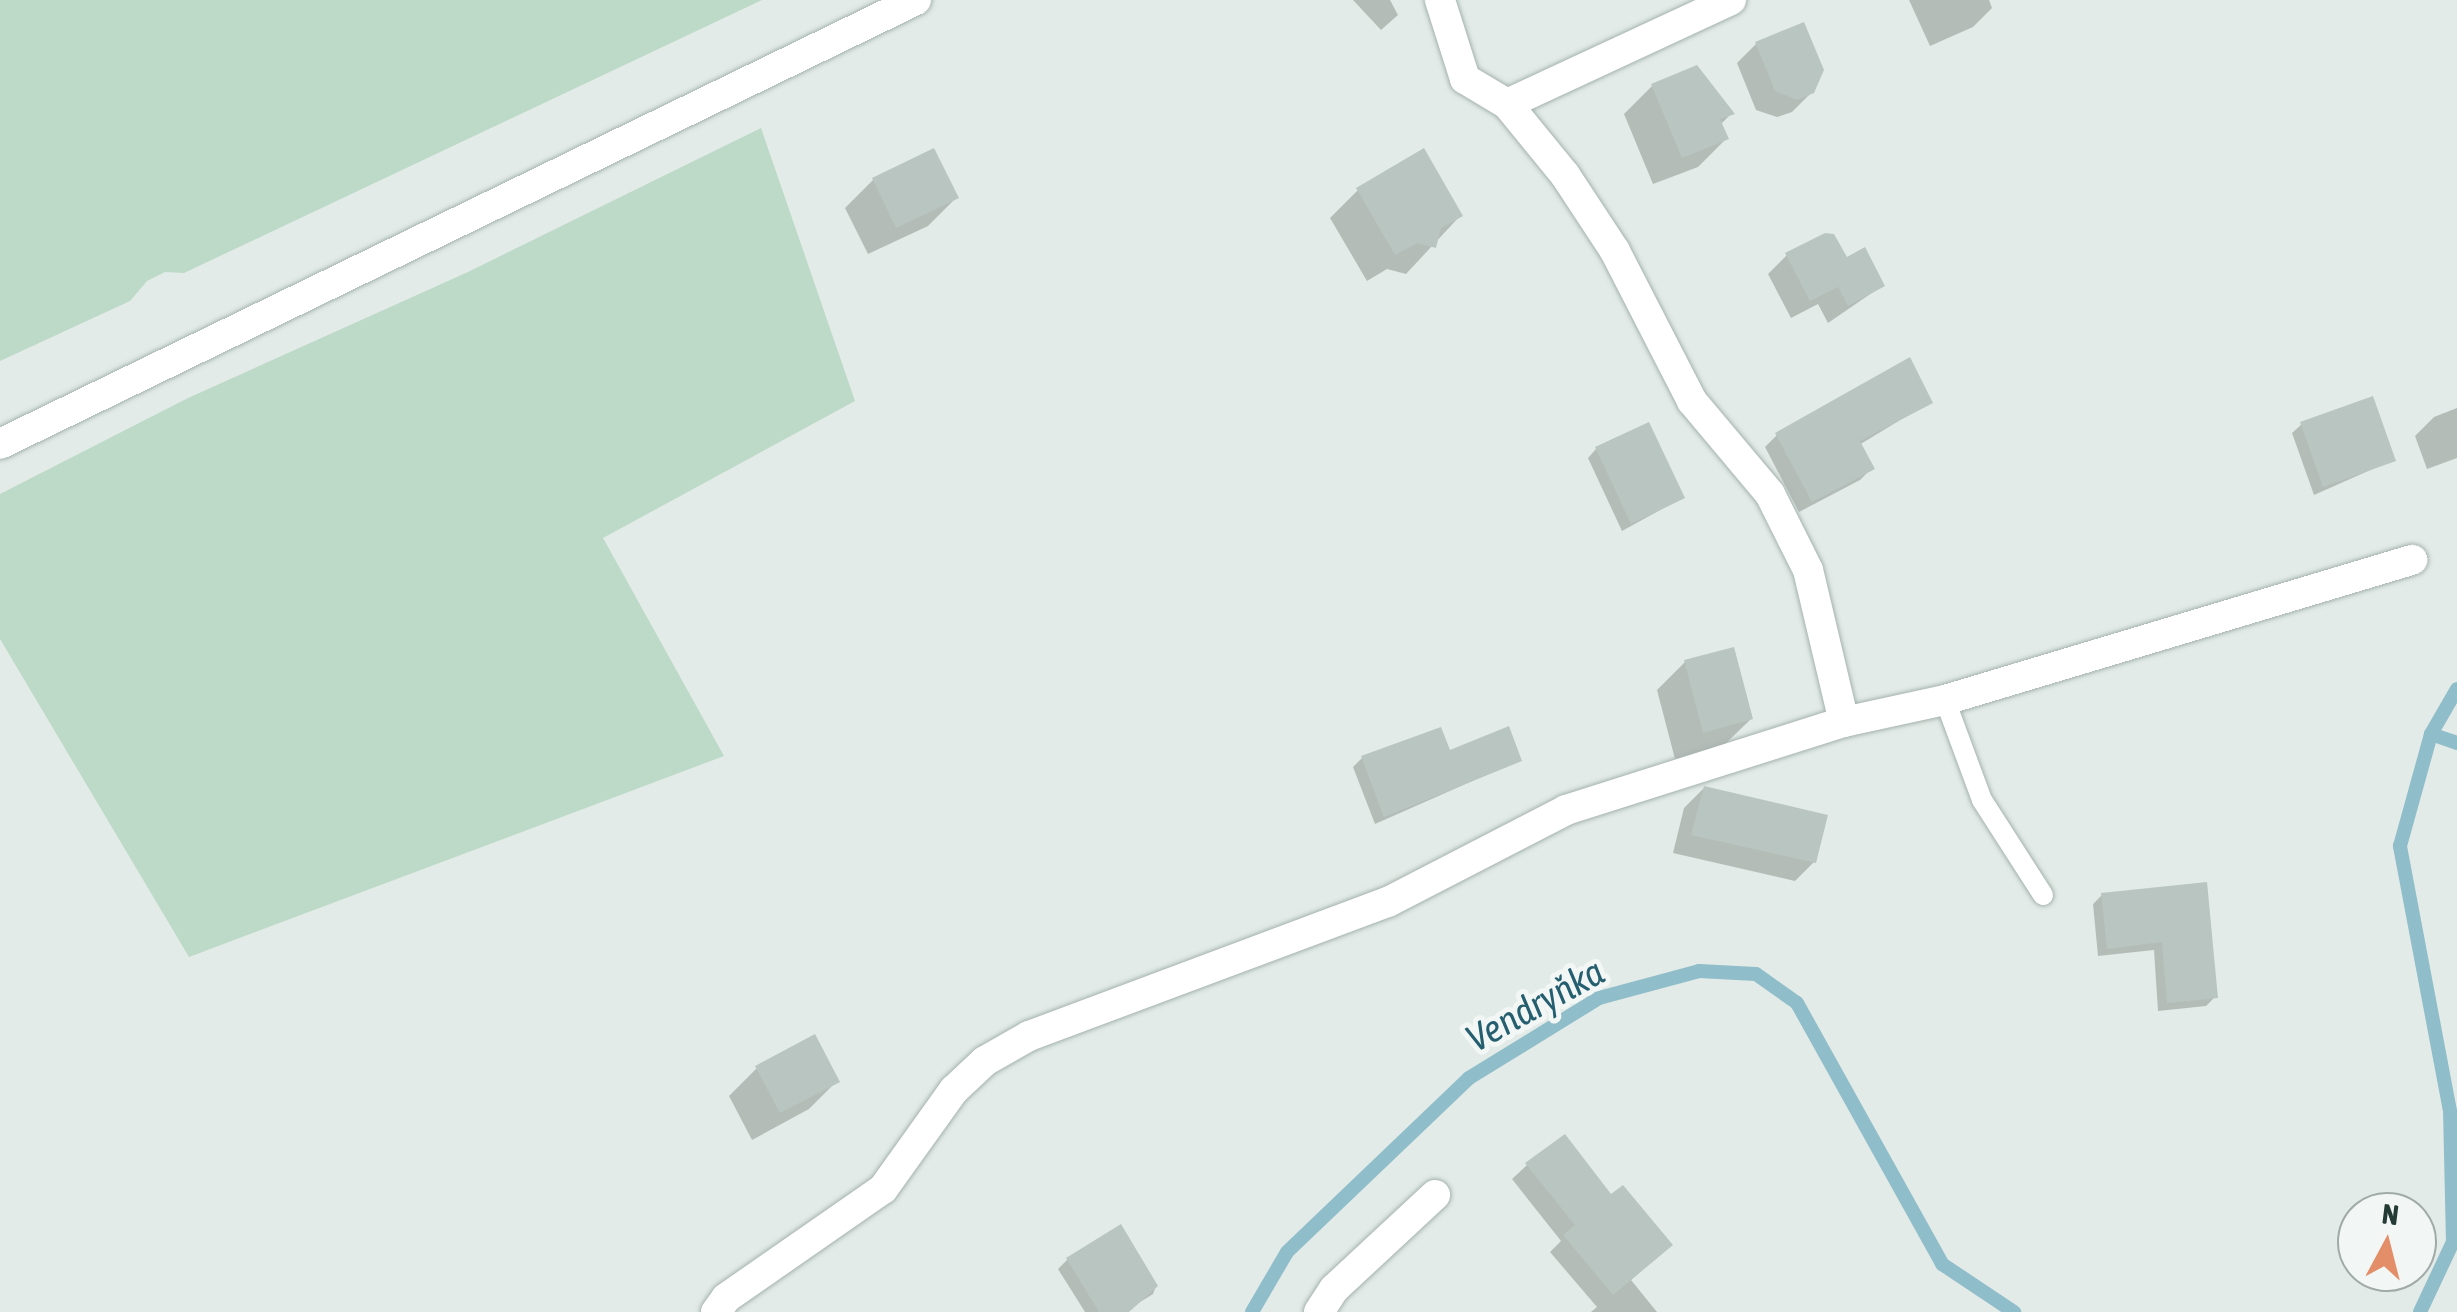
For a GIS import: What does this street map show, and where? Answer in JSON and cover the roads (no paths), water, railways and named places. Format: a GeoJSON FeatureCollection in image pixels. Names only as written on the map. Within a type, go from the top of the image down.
{"type":"FeatureCollection","features":[{"type":"Feature","properties":{"kind":"street"},"geometry":{"type":"LineString","coordinates":[[0,444],[916,0]]}},
{"type":"Feature","properties":{"kind":"street"},"geometry":{"type":"LineString","coordinates":[[1440,0],[1464,79],[1507,104],[1615,251],[1692,401],[1770,494],[1808,570],[1844,722]]}},
{"type":"Feature","properties":{"kind":"street"},"geometry":{"type":"LineString","coordinates":[[1507,104],[1730,0]]}},
{"type":"Feature","properties":{"kind":"street"},"geometry":{"type":"LineString","coordinates":[[716,1312],[726,1298],[882,1189],[954,1090],[986,1061],[1029,1036],[1388,902],[1566,810],[1844,722],[1945,700],[2413,560]]}},
{"type":"Feature","properties":{"kind":"street"},"geometry":{"type":"LineString","coordinates":[[1319,1312],[1334,1289],[1435,1194]]}},
{"type":"Feature","properties":{"kind":"lane"},"geometry":{"type":"LineString","coordinates":[[1945,700],[1982,800],[2043,895]]}},
{"type":"Feature","properties":{"kind":"waterway","name":"Vendryňka"},"geometry":{"type":"LineString","coordinates":[[2420,1312],[2453,1242],[2450,1111],[2400,846],[2431,734],[2457,689]]}},
{"type":"Feature","properties":{"kind":"waterway"},"geometry":{"type":"LineString","coordinates":[[2431,734],[2457,743]]}},
{"type":"Feature","properties":{"kind":"waterway","name":"Vendryňka"},"geometry":{"type":"LineString","coordinates":[[1252,1312],[1287,1252],[1469,1078],[1599,998],[1699,971],[1756,974],[1797,1003],[1942,1264],[2014,1312]]}}]}
